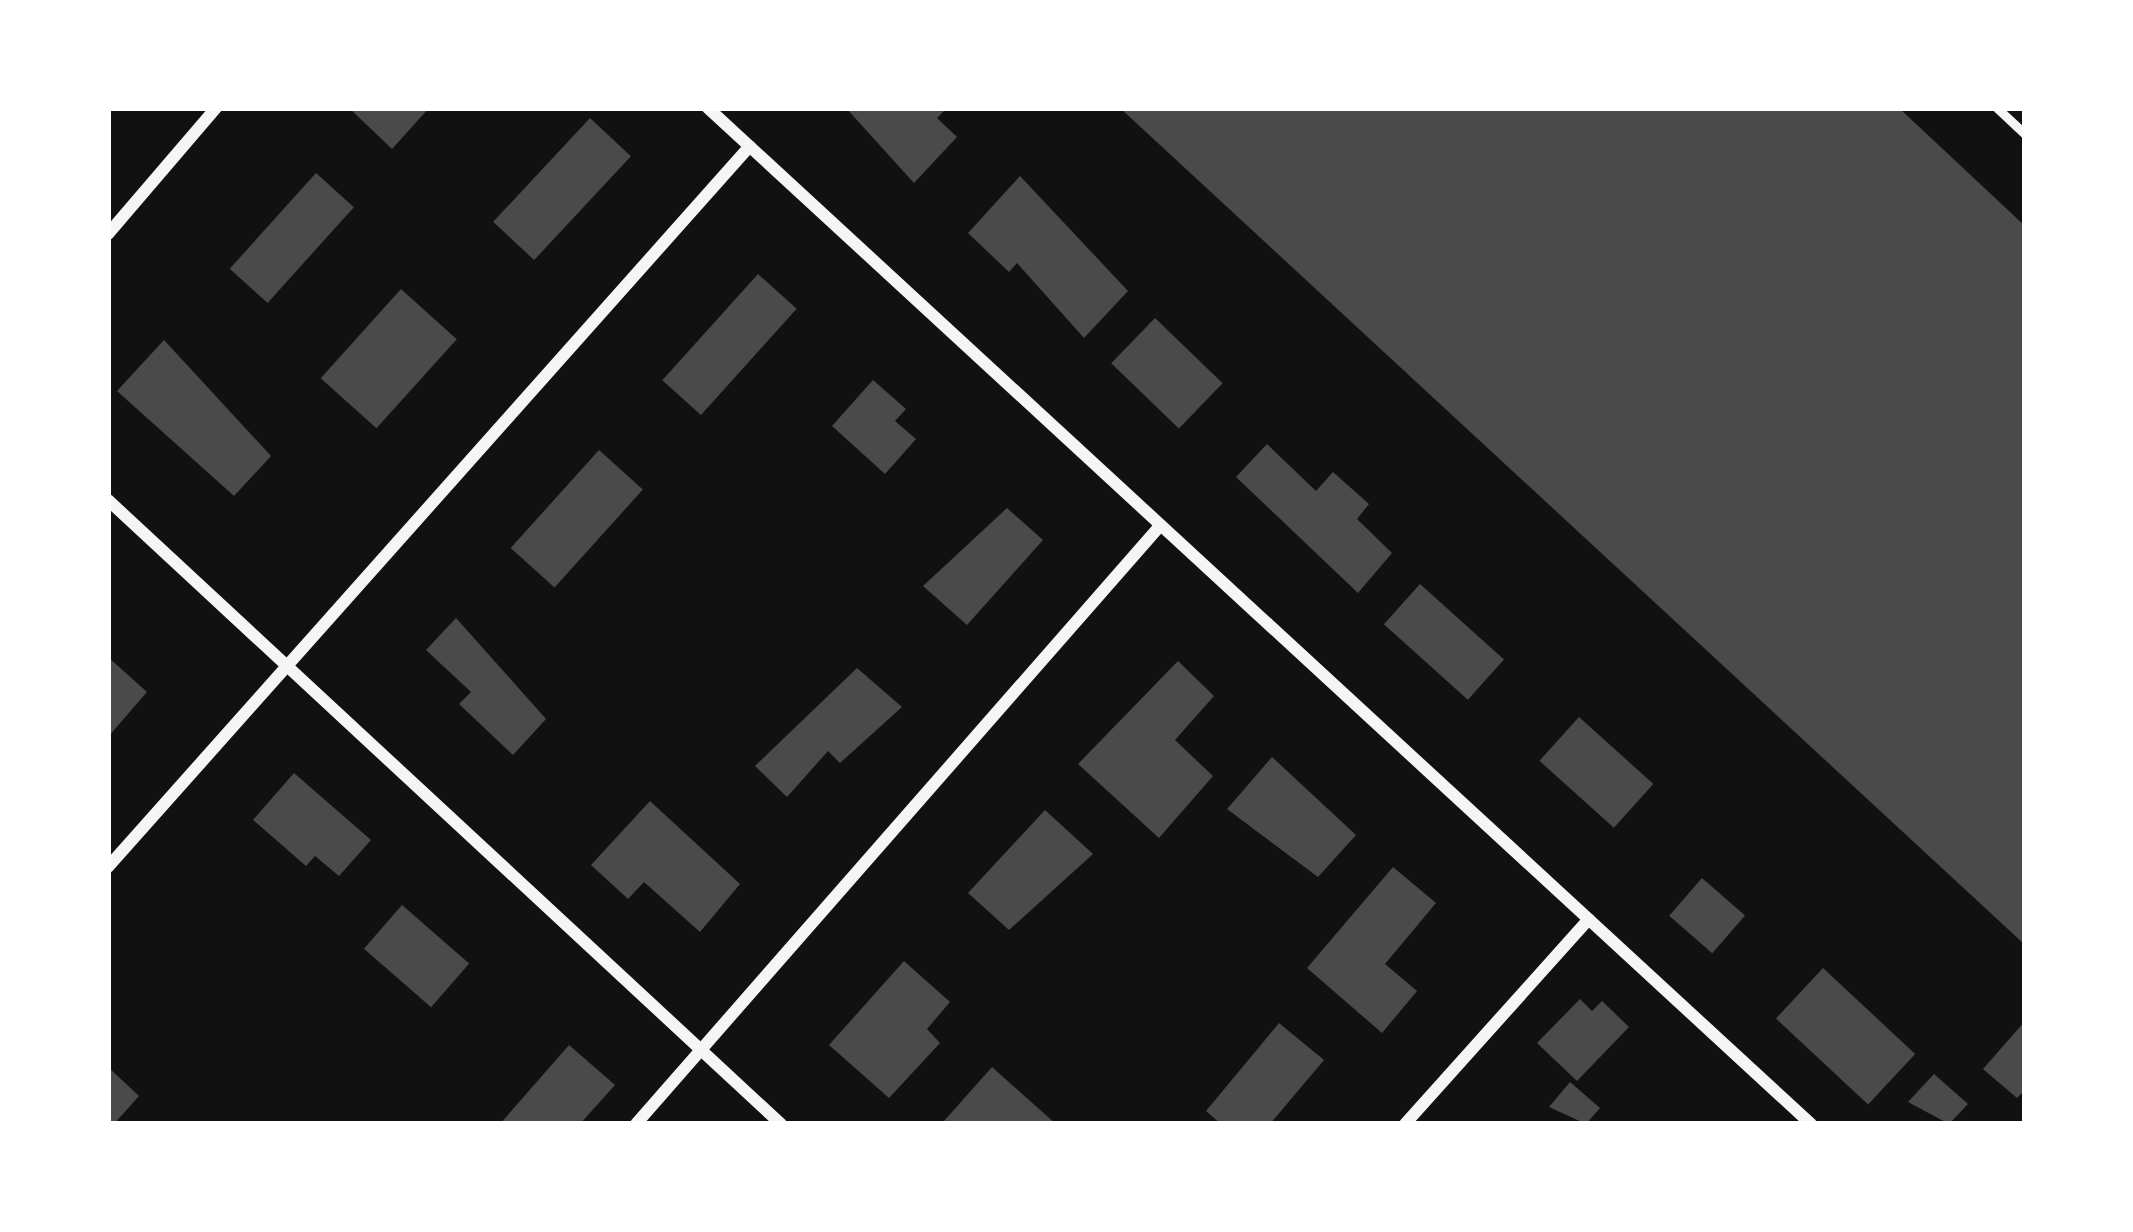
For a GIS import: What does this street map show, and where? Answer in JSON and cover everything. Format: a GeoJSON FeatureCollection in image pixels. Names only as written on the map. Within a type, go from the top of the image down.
{"type":"FeatureCollection","features":[{"type":"Feature","properties":{"kind":"street"},"geometry":{"type":"LineString","coordinates":[[108,234],[216,108]]}},
{"type":"Feature","properties":{"kind":"street"},"geometry":{"type":"LineString","coordinates":[[708,108],[1811,1124]]}},
{"type":"Feature","properties":{"kind":"street"},"geometry":{"type":"LineString","coordinates":[[108,867],[284,663],[750,146]]}},
{"type":"Feature","properties":{"kind":"street"},"geometry":{"type":"LineString","coordinates":[[108,500],[781,1124]]}},
{"type":"Feature","properties":{"kind":"street"},"geometry":{"type":"LineString","coordinates":[[636,1124],[1159,527]]}},
{"type":"Feature","properties":{"kind":"street"},"geometry":{"type":"LineString","coordinates":[[1405,1124],[1589,919]]}},
{"type":"Feature","properties":{"kind":"lane"},"geometry":{"type":"LineString","coordinates":[[1997,108],[2025,134]]}},
{"type":"Feature","properties":{"kind":"building"},"geometry":{"type":"Polygon","coordinates":[[[349,108],[429,108],[392,149],[349,108]]]}},
{"type":"Feature","properties":{"kind":"building"},"geometry":{"type":"Polygon","coordinates":[[[846,108],[947,108],[937,118],[957,137],[914,183],[846,108]]]}},
{"type":"Feature","properties":{"kind":"building"},"geometry":{"type":"Polygon","coordinates":[[[1120,108],[1899,108],[2025,226],[2023,943],[1120,108]]]}},
{"type":"Feature","properties":{"kind":"building"},"geometry":{"type":"Polygon","coordinates":[[[590,118],[631,156],[534,260],[493,222],[590,118]]]}},
{"type":"Feature","properties":{"kind":"building"},"geometry":{"type":"Polygon","coordinates":[[[316,173],[354,207],[268,303],[230,269],[316,173]]]}},
{"type":"Feature","properties":{"kind":"building"},"geometry":{"type":"Polygon","coordinates":[[[1020,176],[1128,291],[1084,338],[1017,263],[1009,272],[968,233],[1020,176]]]}},
{"type":"Feature","properties":{"kind":"building"},"geometry":{"type":"Polygon","coordinates":[[[758,274],[797,309],[701,415],[662,380],[758,274]]]}},
{"type":"Feature","properties":{"kind":"building"},"geometry":{"type":"Polygon","coordinates":[[[401,289],[457,339],[376,428],[321,378],[401,289]]]}},
{"type":"Feature","properties":{"kind":"building"},"geometry":{"type":"Polygon","coordinates":[[[1155,318],[1223,383],[1179,429],[1111,363],[1155,318]]]}},
{"type":"Feature","properties":{"kind":"building"},"geometry":{"type":"Polygon","coordinates":[[[164,340],[271,456],[234,496],[117,391],[164,340]]]}},
{"type":"Feature","properties":{"kind":"building"},"geometry":{"type":"Polygon","coordinates":[[[873,380],[906,409],[895,421],[916,439],[885,474],[832,426],[873,380]]]}},
{"type":"Feature","properties":{"kind":"building"},"geometry":{"type":"Polygon","coordinates":[[[1267,444],[1316,491],[1333,472],[1369,504],[1357,519],[1392,553],[1358,593],[1236,477],[1267,444]]]}},
{"type":"Feature","properties":{"kind":"building"},"geometry":{"type":"Polygon","coordinates":[[[599,450],[643,489],[555,588],[511,548],[599,450]]]}},
{"type":"Feature","properties":{"kind":"building"},"geometry":{"type":"Polygon","coordinates":[[[1007,508],[1043,540],[967,625],[923,586],[1007,508]]]}},
{"type":"Feature","properties":{"kind":"building"},"geometry":{"type":"Polygon","coordinates":[[[1420,584],[1504,660],[1468,700],[1384,624],[1420,584]]]}},
{"type":"Feature","properties":{"kind":"building"},"geometry":{"type":"Polygon","coordinates":[[[456,618],[546,719],[513,755],[459,704],[471,692],[426,650],[456,618]]]}},
{"type":"Feature","properties":{"kind":"building"},"geometry":{"type":"Polygon","coordinates":[[[108,657],[147,692],[108,737],[108,657]]]}},
{"type":"Feature","properties":{"kind":"building"},"geometry":{"type":"Polygon","coordinates":[[[1178,661],[1214,696],[1175,740],[1213,776],[1159,838],[1078,764],[1178,661]]]}},
{"type":"Feature","properties":{"kind":"building"},"geometry":{"type":"Polygon","coordinates":[[[857,668],[902,707],[840,763],[828,751],[787,797],[755,766],[857,668]]]}},
{"type":"Feature","properties":{"kind":"building"},"geometry":{"type":"Polygon","coordinates":[[[1579,717],[1653,784],[1614,828],[1540,761],[1579,717]]]}},
{"type":"Feature","properties":{"kind":"building"},"geometry":{"type":"Polygon","coordinates":[[[1272,757],[1356,835],[1318,877],[1227,809],[1272,757]]]}},
{"type":"Feature","properties":{"kind":"building"},"geometry":{"type":"Polygon","coordinates":[[[294,773],[371,840],[339,876],[315,856],[306,866],[253,820],[294,773]]]}},
{"type":"Feature","properties":{"kind":"building"},"geometry":{"type":"Polygon","coordinates":[[[650,801],[740,884],[700,932],[644,882],[628,899],[591,865],[650,801]]]}},
{"type":"Feature","properties":{"kind":"building"},"geometry":{"type":"Polygon","coordinates":[[[1045,810],[1093,854],[1009,930],[968,893],[1045,810]]]}},
{"type":"Feature","properties":{"kind":"building"},"geometry":{"type":"Polygon","coordinates":[[[1393,867],[1436,903],[1385,964],[1417,991],[1382,1033],[1307,968],[1393,867]]]}},
{"type":"Feature","properties":{"kind":"building"},"geometry":{"type":"Polygon","coordinates":[[[1702,878],[1745,915],[1712,953],[1669,916],[1702,878]]]}},
{"type":"Feature","properties":{"kind":"building"},"geometry":{"type":"Polygon","coordinates":[[[402,905],[469,963],[431,1007],[364,949],[402,905]]]}},
{"type":"Feature","properties":{"kind":"building"},"geometry":{"type":"Polygon","coordinates":[[[904,961],[950,1002],[927,1029],[940,1043],[889,1098],[829,1045],[904,961]]]}},
{"type":"Feature","properties":{"kind":"building"},"geometry":{"type":"Polygon","coordinates":[[[1823,968],[1915,1054],[1868,1104],[1776,1018],[1823,968]]]}},
{"type":"Feature","properties":{"kind":"building"},"geometry":{"type":"Polygon","coordinates":[[[1580,999],[1592,1011],[1602,1001],[1629,1027],[1577,1081],[1537,1043],[1580,999]]]}},
{"type":"Feature","properties":{"kind":"building"},"geometry":{"type":"Polygon","coordinates":[[[2025,1021],[2025,1090],[2017,1098],[1983,1069],[2025,1021]]]}},
{"type":"Feature","properties":{"kind":"building"},"geometry":{"type":"Polygon","coordinates":[[[1279,1023],[1324,1060],[1270,1124],[1221,1124],[1206,1111],[1279,1023]]]}},
{"type":"Feature","properties":{"kind":"building"},"geometry":{"type":"Polygon","coordinates":[[[569,1045],[615,1085],[580,1124],[500,1124],[569,1045]]]}},
{"type":"Feature","properties":{"kind":"building"},"geometry":{"type":"Polygon","coordinates":[[[108,1067],[139,1096],[114,1124],[108,1124],[108,1067]]]}},
{"type":"Feature","properties":{"kind":"building"},"geometry":{"type":"Polygon","coordinates":[[[992,1067],[1056,1124],[944,1121],[992,1067]]]}},
{"type":"Feature","properties":{"kind":"building"},"geometry":{"type":"Polygon","coordinates":[[[1934,1074],[1968,1104],[1949,1124],[1908,1102],[1934,1074]]]}},
{"type":"Feature","properties":{"kind":"building"},"geometry":{"type":"Polygon","coordinates":[[[1570,1082],[1600,1108],[1586,1124],[1549,1107],[1570,1082]]]}}]}
